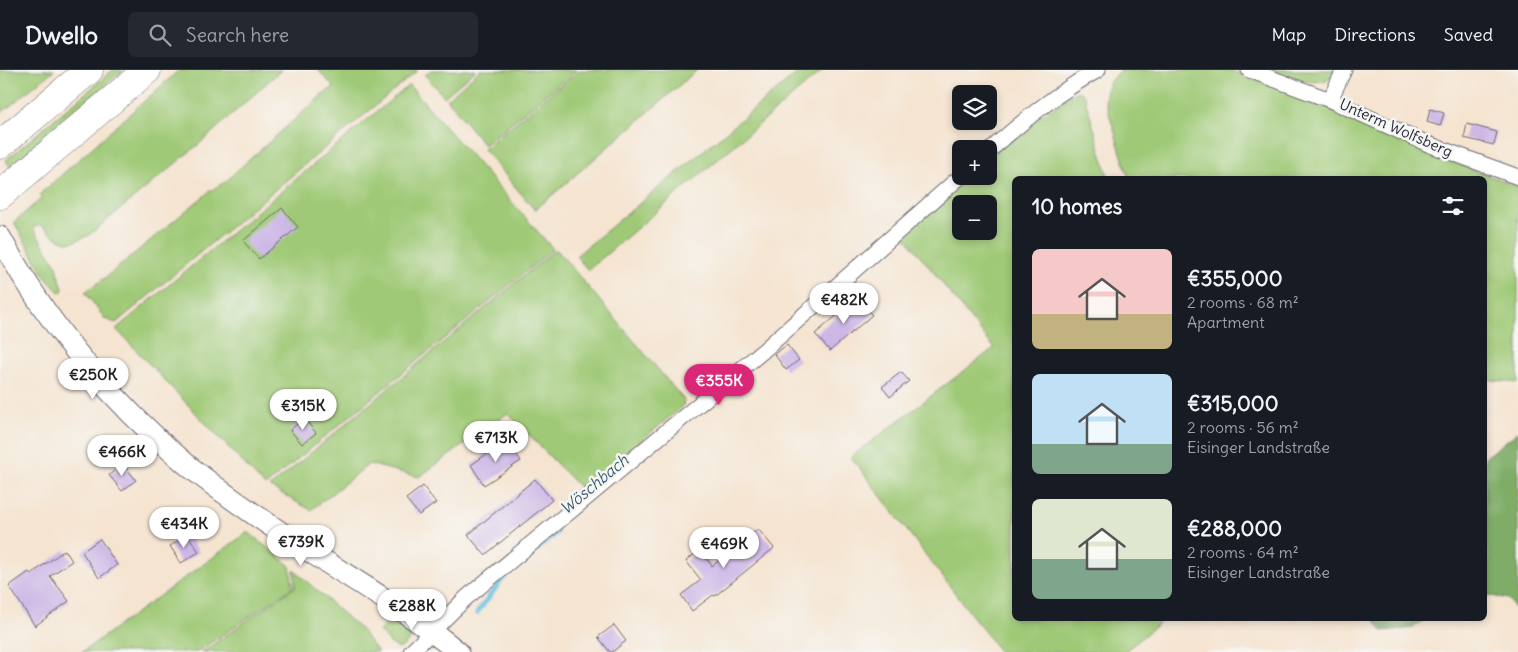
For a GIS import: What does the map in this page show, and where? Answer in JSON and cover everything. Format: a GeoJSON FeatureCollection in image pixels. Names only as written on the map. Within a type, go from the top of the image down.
{"type":"FeatureCollection","features":[{"type":"Feature","properties":{"kind":"highway"},"geometry":{"type":"LineString","coordinates":[[0,145],[89,70]]}},
{"type":"Feature","properties":{"kind":"highway"},"geometry":{"type":"LineString","coordinates":[[7,190],[147,70]]}},
{"type":"Feature","properties":{"kind":"main road"},"geometry":{"type":"LineString","coordinates":[[0,237],[28,285],[59,331],[85,364],[154,435],[186,463],[248,509],[433,632],[458,652]]}},
{"type":"Feature","properties":{"kind":"street"},"geometry":{"type":"LineString","coordinates":[[997,144],[1054,97],[1098,70]]}},
{"type":"Feature","properties":{"kind":"street","name":"Unterm Wolfsberg"},"geometry":{"type":"LineString","coordinates":[[1249,70],[1330,100],[1428,144],[1518,178]]}},
{"type":"Feature","properties":{"kind":"street"},"geometry":{"type":"LineString","coordinates":[[1330,100],[1344,70]]}},
{"type":"Feature","properties":{"kind":"street"},"geometry":{"type":"LineString","coordinates":[[411,652],[466,598],[763,351],[952,184]]}},
{"type":"Feature","properties":{"kind":"green space"},"geometry":{"type":"Polygon","coordinates":[[[0,70],[54,70],[0,114],[0,70]]]}},
{"type":"Feature","properties":{"kind":"green space"},"geometry":{"type":"Polygon","coordinates":[[[113,70],[123,70],[10,167],[6,160],[113,70]]]}},
{"type":"Feature","properties":{"kind":"green space"},"geometry":{"type":"Polygon","coordinates":[[[179,70],[281,70],[205,139],[88,236],[68,242],[59,239],[40,225],[33,228],[58,268],[63,290],[60,293],[45,277],[14,222],[42,198],[39,195],[179,70]]]}},
{"type":"Feature","properties":{"kind":"green space"},"geometry":{"type":"Polygon","coordinates":[[[318,70],[418,70],[116,323],[105,319],[85,292],[106,277],[210,191],[225,182],[321,96],[334,87],[318,70]]]}},
{"type":"Feature","properties":{"kind":"green space"},"geometry":{"type":"Polygon","coordinates":[[[431,70],[476,70],[444,97],[425,75],[431,70]]]}},
{"type":"Feature","properties":{"kind":"green space"},"geometry":{"type":"Polygon","coordinates":[[[480,70],[576,70],[484,145],[447,99],[480,70]]]}},
{"type":"Feature","properties":{"kind":"green space"},"geometry":{"type":"Polygon","coordinates":[[[579,70],[697,70],[535,210],[483,149],[579,70]]]}},
{"type":"Feature","properties":{"kind":"green space"},"geometry":{"type":"Polygon","coordinates":[[[801,70],[823,70],[588,270],[576,256],[801,70]]]}},
{"type":"Feature","properties":{"kind":"green space"},"geometry":{"type":"Polygon","coordinates":[[[1125,70],[1228,70],[1272,83],[1460,165],[1518,186],[1518,383],[1487,379],[1487,176],[1128,176],[1105,100],[1108,84],[1118,72],[1125,70]]]}},
{"type":"Feature","properties":{"kind":"green space"},"geometry":{"type":"Polygon","coordinates":[[[1268,70],[1335,70],[1331,77],[1325,80],[1309,82],[1268,70]]]}},
{"type":"Feature","properties":{"kind":"green space"},"geometry":{"type":"Polygon","coordinates":[[[409,85],[553,249],[265,486],[116,329],[409,85]]]}},
{"type":"Feature","properties":{"kind":"green space"},"geometry":{"type":"Polygon","coordinates":[[[1075,92],[1080,92],[1084,95],[1108,176],[1012,176],[1012,621],[1162,621],[1124,652],[1000,652],[851,457],[994,348],[902,233],[957,185],[997,185],[997,151],[1025,127],[1075,92]]]}},
{"type":"Feature","properties":{"kind":"green space"},"geometry":{"type":"Polygon","coordinates":[[[556,249],[684,400],[683,406],[582,490],[508,413],[419,477],[369,464],[311,510],[270,487],[556,249]]]}},
{"type":"Feature","properties":{"kind":"green space"},"geometry":{"type":"Polygon","coordinates":[[[1518,432],[1518,612],[1508,599],[1487,595],[1487,455],[1518,432]]]}},
{"type":"Feature","properties":{"kind":"green space"},"geometry":{"type":"Polygon","coordinates":[[[248,532],[290,566],[293,587],[197,652],[82,652],[248,532]]]}},
{"type":"Feature","properties":{"kind":"green space"},"geometry":{"type":"Polygon","coordinates":[[[294,570],[360,629],[378,652],[202,652],[295,587],[294,570]]]}},
{"type":"Feature","properties":{"kind":"green space"},"geometry":{"type":"Polygon","coordinates":[[[389,621],[409,631],[412,637],[399,649],[390,643],[379,631],[389,621]]]}},
{"type":"Feature","properties":{"kind":"green space"},"geometry":{"type":"Polygon","coordinates":[[[1375,621],[1422,621],[1413,628],[1382,631],[1375,621]]]}},
{"type":"Feature","properties":{"kind":"building"},"geometry":{"type":"Polygon","coordinates":[[[1430,109],[1444,113],[1440,126],[1427,122],[1430,109]]]}},
{"type":"Feature","properties":{"kind":"building"},"geometry":{"type":"Polygon","coordinates":[[[1467,124],[1497,132],[1494,145],[1464,138],[1467,124]]]}},
{"type":"Feature","properties":{"kind":"building"},"geometry":{"type":"Polygon","coordinates":[[[282,208],[298,227],[259,259],[243,241],[282,208]]]}},
{"type":"Feature","properties":{"kind":"building"},"geometry":{"type":"Polygon","coordinates":[[[858,298],[872,315],[830,351],[815,334],[858,298]]]}},
{"type":"Feature","properties":{"kind":"building"},"geometry":{"type":"Polygon","coordinates":[[[787,345],[799,360],[786,370],[774,354],[787,345]]]}},
{"type":"Feature","properties":{"kind":"building"},"geometry":{"type":"Polygon","coordinates":[[[901,372],[909,381],[890,397],[882,387],[901,372]]]}},
{"type":"Feature","properties":{"kind":"building"},"geometry":{"type":"Polygon","coordinates":[[[304,418],[316,433],[302,444],[290,430],[304,418]]]}},
{"type":"Feature","properties":{"kind":"building"},"geometry":{"type":"Polygon","coordinates":[[[507,440],[521,461],[484,485],[471,465],[507,440]]]}},
{"type":"Feature","properties":{"kind":"building"},"geometry":{"type":"Polygon","coordinates":[[[123,464],[136,480],[122,491],[109,475],[123,464]]]}},
{"type":"Feature","properties":{"kind":"building"},"geometry":{"type":"Polygon","coordinates":[[[535,479],[552,500],[485,555],[468,535],[535,479]]]}},
{"type":"Feature","properties":{"kind":"building"},"geometry":{"type":"Polygon","coordinates":[[[423,486],[436,503],[419,515],[406,499],[423,486]]]}},
{"type":"Feature","properties":{"kind":"building"},"geometry":{"type":"Polygon","coordinates":[[[758,529],[774,548],[715,596],[713,595],[692,611],[681,595],[701,580],[686,561],[700,550],[712,566],[758,529]]]}},
{"type":"Feature","properties":{"kind":"building"},"geometry":{"type":"Polygon","coordinates":[[[188,535],[199,552],[181,563],[170,546],[188,535]]]}},
{"type":"Feature","properties":{"kind":"building"},"geometry":{"type":"Polygon","coordinates":[[[100,539],[117,565],[99,578],[82,552],[100,539]]]}},
{"type":"Feature","properties":{"kind":"building"},"geometry":{"type":"Polygon","coordinates":[[[65,550],[72,561],[50,576],[69,601],[35,626],[9,586],[29,572],[31,574],[65,550]]]}},
{"type":"Feature","properties":{"kind":"building"},"geometry":{"type":"Polygon","coordinates":[[[614,625],[626,641],[610,652],[598,637],[614,625]]]}},
{"type":"Feature","properties":{"kind":"waterway","name":"Wöschbach"},"geometry":{"type":"LineString","coordinates":[[477,613],[504,577],[557,532]]}}]}
